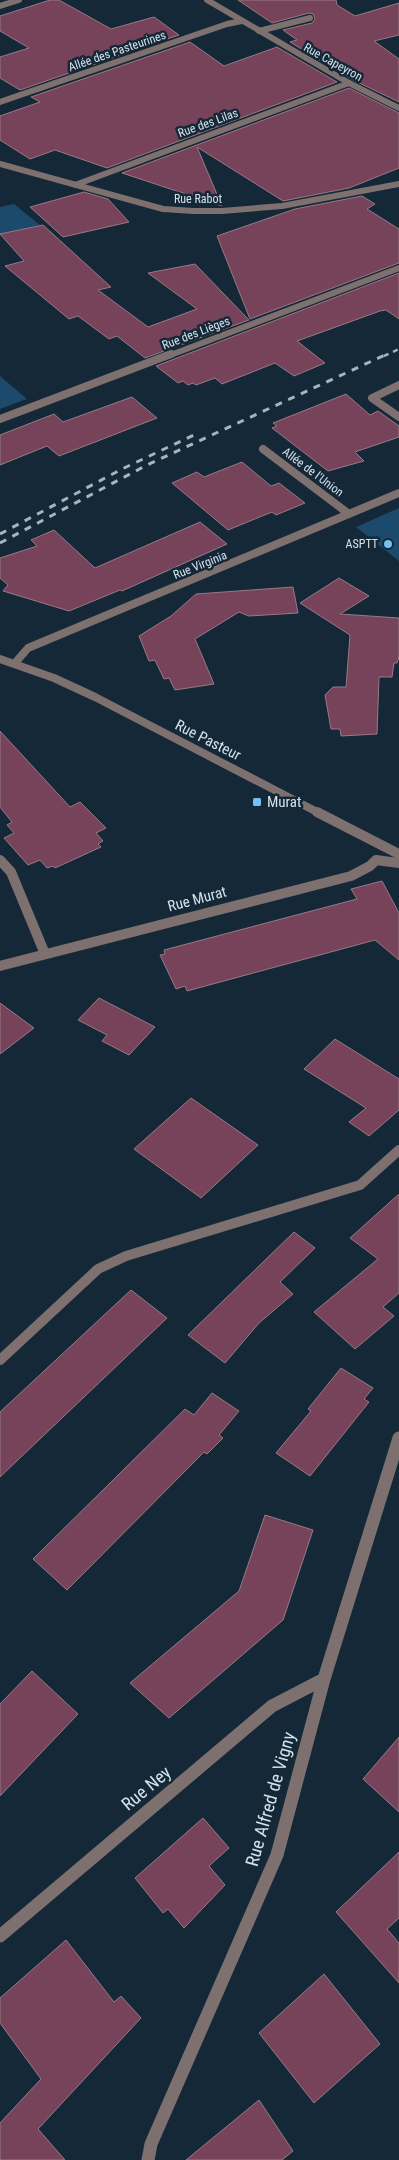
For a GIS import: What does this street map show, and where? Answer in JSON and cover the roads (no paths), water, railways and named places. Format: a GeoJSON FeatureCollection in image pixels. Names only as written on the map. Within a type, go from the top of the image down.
{"type":"FeatureCollection","features":[{"type":"Feature","properties":{"kind":"street"},"geometry":{"type":"LineString","coordinates":[[0,6],[18,0]]}},
{"type":"Feature","properties":{"kind":"street","name":"Rue Capeyron"},"geometry":{"type":"LineString","coordinates":[[207,0],[349,83],[399,108]]}},
{"type":"Feature","properties":{"kind":"street","name":"Rue Capeyron"},"geometry":{"type":"LineString","coordinates":[[259,31],[310,18]]}},
{"type":"Feature","properties":{"kind":"street","name":"Allée des Pasteurines"},"geometry":{"type":"LineString","coordinates":[[0,102],[227,24],[242,21]]}},
{"type":"Feature","properties":{"kind":"street","name":"Rue des Lilas"},"geometry":{"type":"LineString","coordinates":[[75,185],[349,83]]}},
{"type":"Feature","properties":{"kind":"street","name":"Rue Rabot"},"geometry":{"type":"LineString","coordinates":[[0,164],[163,209],[197,212],[301,203],[399,184]]}},
{"type":"Feature","properties":{"kind":"street","name":"Rue des Lièges"},"geometry":{"type":"LineString","coordinates":[[0,419],[399,268]]}},
{"type":"Feature","properties":{"kind":"street"},"geometry":{"type":"LineString","coordinates":[[399,385],[372,398],[399,417]]}},
{"type":"Feature","properties":{"kind":"street","name":"Allée de l'Union"},"geometry":{"type":"LineString","coordinates":[[263,449],[349,514]]}},
{"type":"Feature","properties":{"kind":"street","name":"Rue Virginia"},"geometry":{"type":"LineString","coordinates":[[15,663],[28,648],[399,493]]}},
{"type":"Feature","properties":{"kind":"street","name":"Rue Pasteur"},"geometry":{"type":"LineString","coordinates":[[0,659],[15,663],[95,697],[399,854]]}},
{"type":"Feature","properties":{"kind":"street"},"geometry":{"type":"LineString","coordinates":[[0,860],[11,872],[46,954]]}},
{"type":"Feature","properties":{"kind":"street","name":"Rue Murat"},"geometry":{"type":"LineString","coordinates":[[0,966],[351,876],[370,866],[376,860],[399,863]]}},
{"type":"Feature","properties":{"kind":"street"},"geometry":{"type":"LineString","coordinates":[[0,1360],[98,1269],[126,1256],[360,1184],[399,1150]]}},
{"type":"Feature","properties":{"kind":"street","name":"Rue Alfred de Vigny"},"geometry":{"type":"LineString","coordinates":[[148,2160],[151,2144],[277,1855],[324,1679],[399,1438]]}},
{"type":"Feature","properties":{"kind":"street","name":"Rue Ney"},"geometry":{"type":"LineString","coordinates":[[0,1936],[272,1706],[324,1679]]}},
{"type":"Feature","properties":{"kind":"railway"},"geometry":{"type":"LineString","coordinates":[[384,356],[399,349]]}},
{"type":"Feature","properties":{"kind":"railway"},"geometry":{"type":"LineString","coordinates":[[0,543],[147,465],[387,354]]}},
{"type":"Feature","properties":{"kind":"railway"},"geometry":{"type":"LineString","coordinates":[[0,534],[122,469],[198,433]]}},
{"type":"Feature","properties":{"kind":"place","name":"ASPTT"},"geometry":{"type":"Point","coordinates":[388,544]}},
{"type":"Feature","properties":{"kind":"place","name":"Murat"},"geometry":{"type":"Point","coordinates":[257,802]}}]}
